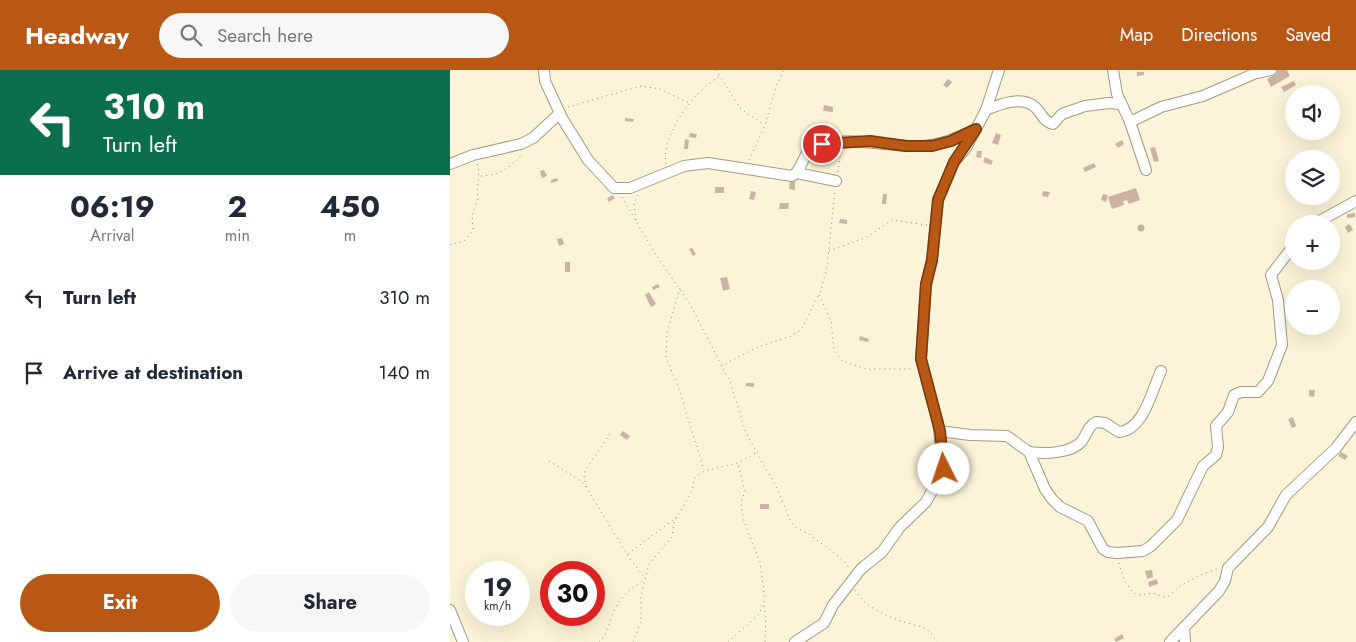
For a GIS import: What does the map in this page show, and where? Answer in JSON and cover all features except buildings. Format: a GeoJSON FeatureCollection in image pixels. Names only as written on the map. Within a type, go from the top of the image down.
{"type":"FeatureCollection","features":[{"type":"Feature","properties":{"kind":"street"},"geometry":{"type":"LineString","coordinates":[[544,70],[545,81],[559,111],[588,160],[610,185],[619,189],[630,188],[675,169],[708,163],[784,176],[797,173],[836,181]]}},
{"type":"Feature","properties":{"kind":"street"},"geometry":{"type":"LineString","coordinates":[[795,642],[824,623],[833,605],[852,581],[882,552],[900,527],[926,502],[939,482],[944,469],[940,431],[921,352],[926,284],[932,260],[938,200],[946,179],[986,110],[999,70]]}},
{"type":"Feature","properties":{"kind":"street"},"geometry":{"type":"LineString","coordinates":[[1113,70],[1117,94],[1130,122],[1146,170]]}},
{"type":"Feature","properties":{"kind":"street"},"geometry":{"type":"LineString","coordinates":[[1130,122],[1161,107],[1203,96],[1256,73],[1271,70]]}},
{"type":"Feature","properties":{"kind":"street"},"geometry":{"type":"LineString","coordinates":[[986,110],[1008,102],[1021,102],[1035,107],[1045,120],[1053,124],[1062,114],[1085,106],[1109,102],[1121,104]]}},
{"type":"Feature","properties":{"kind":"street"},"geometry":{"type":"LineString","coordinates":[[450,164],[473,154],[521,144],[533,138],[559,111]]}},
{"type":"Feature","properties":{"kind":"street"},"geometry":{"type":"LineString","coordinates":[[797,173],[805,153],[822,144],[870,141],[906,146],[932,146],[951,141],[976,129]]}},
{"type":"Feature","properties":{"kind":"street"},"geometry":{"type":"LineString","coordinates":[[1330,215],[1356,201]]}},
{"type":"Feature","properties":{"kind":"street"},"geometry":{"type":"LineString","coordinates":[[940,431],[970,435],[999,434],[1007,436],[1029,452],[1052,499],[1060,507],[1088,521],[1103,549],[1108,552],[1143,550],[1165,534],[1181,514],[1203,466],[1216,455],[1218,447],[1216,426],[1228,412],[1234,395],[1241,392],[1258,392],[1268,382],[1282,345],[1278,300],[1271,275],[1285,257]]}},
{"type":"Feature","properties":{"kind":"street"},"geometry":{"type":"LineString","coordinates":[[1029,452],[1051,452],[1075,446],[1082,441],[1091,424],[1096,422],[1105,423],[1119,432],[1130,428],[1143,412],[1161,371]]}},
{"type":"Feature","properties":{"kind":"street"},"geometry":{"type":"LineString","coordinates":[[1170,642],[1219,591],[1225,582],[1228,568],[1268,527],[1286,495],[1336,448],[1356,422]]}},
{"type":"Feature","properties":{"kind":"street"},"geometry":{"type":"LineString","coordinates":[[450,610],[463,642]]}},
{"type":"Feature","properties":{"kind":"street"},"geometry":{"type":"LineString","coordinates":[[1184,627],[1185,642]]}},
{"type":"Feature","properties":{"kind":"path"},"geometry":{"type":"LineString","coordinates":[[716,70],[740,108],[765,125]]}},
{"type":"Feature","properties":{"kind":"path"},"geometry":{"type":"LineString","coordinates":[[745,168],[765,125],[776,87],[784,70]]}},
{"type":"Feature","properties":{"kind":"path"},"geometry":{"type":"LineString","coordinates":[[675,169],[666,164],[667,147],[676,123],[701,89],[720,76]]}},
{"type":"Feature","properties":{"kind":"path"},"geometry":{"type":"LineString","coordinates":[[559,111],[586,104],[606,95],[641,86],[660,89],[691,104]]}},
{"type":"Feature","properties":{"kind":"path"},"geometry":{"type":"LineString","coordinates":[[480,176],[498,174],[509,168],[533,138]]}},
{"type":"Feature","properties":{"kind":"path"},"geometry":{"type":"LineString","coordinates":[[720,366],[758,347],[791,336],[801,330],[819,294],[827,267],[842,143]]}},
{"type":"Feature","properties":{"kind":"path"},"geometry":{"type":"LineString","coordinates":[[450,245],[464,241],[472,234],[472,216],[478,204],[476,192],[480,176],[480,169],[473,154]]}},
{"type":"Feature","properties":{"kind":"path"},"geometry":{"type":"LineString","coordinates":[[619,189],[637,223],[680,288],[730,382],[746,433],[778,490],[789,518],[795,527],[809,534],[844,560],[852,581],[863,600],[891,616],[922,627],[929,631],[937,642]]}},
{"type":"Feature","properties":{"kind":"path"},"geometry":{"type":"LineString","coordinates":[[637,223],[634,204],[636,197],[643,190]]}},
{"type":"Feature","properties":{"kind":"path"},"geometry":{"type":"LineString","coordinates":[[828,251],[858,241],[892,220],[936,228]]}},
{"type":"Feature","properties":{"kind":"path"},"geometry":{"type":"LineString","coordinates":[[680,288],[667,333],[666,358],[667,365],[675,377],[704,471]]}},
{"type":"Feature","properties":{"kind":"path"},"geometry":{"type":"LineString","coordinates":[[819,294],[831,321],[834,350],[842,361],[867,369],[910,368],[925,374]]}},
{"type":"Feature","properties":{"kind":"path"},"geometry":{"type":"LineString","coordinates":[[586,487],[584,475],[586,469],[612,431]]}},
{"type":"Feature","properties":{"kind":"path"},"geometry":{"type":"LineString","coordinates":[[633,642],[641,621],[641,595],[653,556],[672,537],[674,522],[692,491],[695,478],[704,471],[738,463],[756,453]]}},
{"type":"Feature","properties":{"kind":"path"},"geometry":{"type":"LineString","coordinates":[[549,462],[581,481],[586,487],[627,554],[645,579]]}},
{"type":"Feature","properties":{"kind":"path"},"geometry":{"type":"LineString","coordinates":[[728,642],[759,614],[763,606],[765,590],[763,574],[743,519],[741,502],[745,491],[738,463]]}},
{"type":"Feature","properties":{"kind":"path"},"geometry":{"type":"LineString","coordinates":[[627,554],[678,516]]}},
{"type":"Feature","properties":{"kind":"path"},"geometry":{"type":"LineString","coordinates":[[1108,552],[1119,563],[1129,589],[1138,595],[1153,593],[1164,597],[1169,596],[1180,586],[1205,572],[1228,568]]}},
{"type":"Feature","properties":{"kind":"path"},"geometry":{"type":"LineString","coordinates":[[599,642],[604,636],[616,606],[622,598],[645,579]]}},
{"type":"Feature","properties":{"kind":"path"},"geometry":{"type":"LineString","coordinates":[[763,606],[766,618],[765,642]]}},
{"type":"Feature","properties":{"kind":"route"},"geometry":{"type":"LineString","coordinates":[[822,144],[870,141],[906,146],[932,146],[951,141],[976,129],[966,148],[954,162],[938,200],[920,344],[921,359],[935,407],[942,441],[944,469]]}}]}
